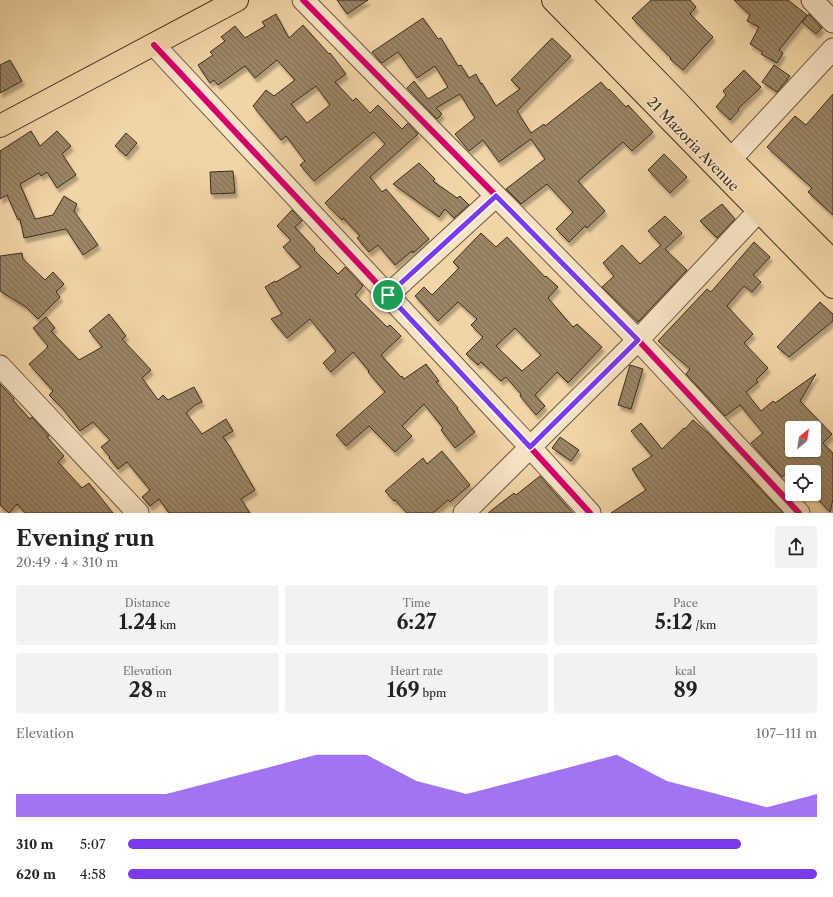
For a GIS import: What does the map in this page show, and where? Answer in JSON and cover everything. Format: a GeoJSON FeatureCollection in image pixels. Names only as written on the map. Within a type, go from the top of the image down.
{"type":"FeatureCollection","features":[{"type":"Feature","properties":{"kind":"main road"},"geometry":{"type":"LineString","coordinates":[[0,126],[237,0]]}},
{"type":"Feature","properties":{"kind":"main road","name":"21 Mazoria Avenue"},"geometry":{"type":"LineString","coordinates":[[553,0],[764,205],[833,261]]}},
{"type":"Feature","properties":{"kind":"main road","name":"21 Mazoria Avenue"},"geometry":{"type":"LineString","coordinates":[[579,0],[732,159],[764,205],[833,287]]}},
{"type":"Feature","properties":{"kind":"street"},"geometry":{"type":"LineString","coordinates":[[303,0],[638,340],[799,513]]}},
{"type":"Feature","properties":{"kind":"street"},"geometry":{"type":"LineString","coordinates":[[812,0],[833,22]]}},
{"type":"Feature","properties":{"kind":"street"},"geometry":{"type":"LineString","coordinates":[[154,45],[590,513]]}},
{"type":"Feature","properties":{"kind":"street"},"geometry":{"type":"LineString","coordinates":[[732,159],[833,49]]}},
{"type":"Feature","properties":{"kind":"street"},"geometry":{"type":"LineString","coordinates":[[388,295],[496,196]]}},
{"type":"Feature","properties":{"kind":"street"},"geometry":{"type":"LineString","coordinates":[[464,513],[638,340],[764,205]]}},
{"type":"Feature","properties":{"kind":"street"},"geometry":{"type":"LineString","coordinates":[[0,366],[138,513]]}},
{"type":"Feature","properties":{"kind":"building"},"geometry":{"type":"Polygon","coordinates":[[[337,0],[368,0],[347,14],[337,0]]]}},
{"type":"Feature","properties":{"kind":"building"},"geometry":{"type":"Polygon","coordinates":[[[651,0],[690,0],[696,7],[690,14],[713,37],[683,70],[670,59],[671,58],[632,18],[651,0]]]}},
{"type":"Feature","properties":{"kind":"building"},"geometry":{"type":"Polygon","coordinates":[[[734,0],[788,0],[807,15],[779,50],[783,53],[777,63],[761,54],[763,52],[750,44],[759,27],[747,21],[750,15],[734,0]]]}},
{"type":"Feature","properties":{"kind":"building"},"geometry":{"type":"Polygon","coordinates":[[[276,14],[289,38],[303,25],[329,54],[330,53],[346,74],[335,82],[353,101],[356,98],[370,113],[378,105],[402,129],[408,123],[418,134],[370,177],[382,192],[386,189],[429,239],[413,253],[412,251],[395,265],[378,245],[369,252],[357,238],[360,236],[343,218],[342,220],[325,203],[385,144],[374,132],[314,181],[300,165],[305,161],[286,136],[281,140],[253,106],[266,90],[274,96],[295,80],[277,60],[255,78],[245,66],[218,85],[214,80],[210,83],[198,65],[213,55],[210,52],[225,41],[221,37],[235,26],[245,38],[265,26],[262,22],[276,14]],[[316,86],[291,104],[307,123],[330,105],[316,86]]]}},
{"type":"Feature","properties":{"kind":"building"},"geometry":{"type":"Polygon","coordinates":[[[809,14],[822,28],[816,34],[802,22],[809,14]]]}},
{"type":"Feature","properties":{"kind":"building"},"geometry":{"type":"Polygon","coordinates":[[[423,18],[438,39],[441,38],[458,66],[461,65],[469,78],[476,74],[496,106],[520,89],[511,80],[552,38],[571,56],[517,111],[531,133],[544,124],[545,126],[601,82],[626,107],[628,105],[653,132],[632,151],[623,142],[578,181],[605,211],[587,228],[585,226],[569,242],[556,229],[573,212],[547,184],[521,204],[506,189],[545,159],[531,139],[499,162],[483,140],[469,151],[455,134],[475,118],[460,94],[436,108],[442,114],[437,119],[407,88],[414,81],[428,99],[448,87],[435,66],[417,78],[398,52],[382,63],[372,52],[423,18]]]}},
{"type":"Feature","properties":{"kind":"building"},"geometry":{"type":"Polygon","coordinates":[[[10,60],[22,81],[0,93],[0,65],[10,60]]]}},
{"type":"Feature","properties":{"kind":"building"},"geometry":{"type":"Polygon","coordinates":[[[774,65],[790,76],[777,92],[762,82],[774,65]]]}},
{"type":"Feature","properties":{"kind":"building"},"geometry":{"type":"Polygon","coordinates":[[[744,70],[761,87],[738,109],[739,110],[730,120],[716,107],[726,95],[723,91],[744,70]]]}},
{"type":"Feature","properties":{"kind":"building"},"geometry":{"type":"Polygon","coordinates":[[[833,94],[833,215],[808,192],[812,188],[767,147],[795,116],[806,125],[833,94]]]}},
{"type":"Feature","properties":{"kind":"building"},"geometry":{"type":"Polygon","coordinates":[[[31,131],[40,146],[57,131],[71,146],[62,154],[76,175],[57,188],[47,172],[41,176],[39,173],[20,184],[35,219],[53,215],[64,196],[77,204],[74,211],[98,245],[83,255],[66,229],[24,238],[20,219],[18,220],[7,195],[0,199],[0,151],[31,131]]]}},
{"type":"Feature","properties":{"kind":"building"},"geometry":{"type":"Polygon","coordinates":[[[126,133],[137,143],[126,156],[115,146],[126,133]]]}},
{"type":"Feature","properties":{"kind":"building"},"geometry":{"type":"Polygon","coordinates":[[[664,154],[687,177],[670,193],[648,170],[664,154]]]}},
{"type":"Feature","properties":{"kind":"building"},"geometry":{"type":"Polygon","coordinates":[[[419,163],[435,179],[433,181],[457,198],[460,196],[469,205],[454,218],[445,209],[439,217],[393,184],[419,163]]]}},
{"type":"Feature","properties":{"kind":"building"},"geometry":{"type":"Polygon","coordinates":[[[233,171],[235,193],[211,194],[210,172],[233,171]]]}},
{"type":"Feature","properties":{"kind":"building"},"geometry":{"type":"Polygon","coordinates":[[[722,204],[735,219],[717,238],[700,221],[722,204]]]}},
{"type":"Feature","properties":{"kind":"building"},"geometry":{"type":"Polygon","coordinates":[[[292,210],[302,221],[295,227],[315,249],[314,250],[338,274],[345,267],[363,286],[355,295],[387,327],[390,325],[401,336],[381,355],[404,379],[426,364],[439,381],[436,382],[458,408],[457,409],[475,432],[455,448],[441,430],[443,428],[424,404],[402,426],[412,436],[395,452],[369,426],[346,446],[336,435],[385,392],[353,352],[331,372],[323,363],[336,351],[310,319],[287,338],[271,319],[282,314],[265,287],[301,267],[283,247],[291,240],[277,226],[292,210]]]}},
{"type":"Feature","properties":{"kind":"building"},"geometry":{"type":"Polygon","coordinates":[[[665,216],[682,233],[665,249],[687,270],[638,322],[602,287],[614,276],[603,263],[622,245],[640,264],[661,245],[648,231],[665,216]]]}},
{"type":"Feature","properties":{"kind":"building"},"geometry":{"type":"Polygon","coordinates":[[[481,233],[496,247],[507,237],[545,277],[546,276],[558,287],[548,298],[573,327],[577,324],[602,347],[568,383],[557,372],[535,395],[545,406],[536,415],[520,396],[521,394],[506,377],[501,381],[481,362],[478,365],[466,354],[483,337],[471,325],[477,319],[458,302],[438,321],[415,296],[424,287],[432,295],[459,268],[453,262],[481,233]],[[515,328],[496,346],[522,371],[541,355],[515,328]]]}},
{"type":"Feature","properties":{"kind":"building"},"geometry":{"type":"Polygon","coordinates":[[[754,242],[770,257],[753,275],[761,282],[752,292],[744,286],[727,306],[753,334],[744,343],[768,368],[756,380],[758,382],[746,392],[761,411],[773,401],[775,403],[816,374],[800,401],[819,421],[785,421],[785,457],[821,457],[821,423],[832,434],[823,443],[833,453],[833,499],[830,512],[820,501],[821,501],[821,465],[785,465],[785,474],[782,477],[751,443],[763,433],[740,405],[725,416],[686,374],[690,369],[658,341],[707,289],[711,292],[754,242]]]}},
{"type":"Feature","properties":{"kind":"building"},"geometry":{"type":"Polygon","coordinates":[[[22,253],[23,259],[45,280],[53,272],[64,284],[56,292],[60,297],[38,319],[26,307],[0,291],[0,256],[22,253]]]}},
{"type":"Feature","properties":{"kind":"building"},"geometry":{"type":"Polygon","coordinates":[[[820,302],[833,314],[833,321],[789,357],[777,347],[820,302]]]}},
{"type":"Feature","properties":{"kind":"building"},"geometry":{"type":"Polygon","coordinates":[[[109,314],[126,336],[122,339],[151,370],[142,378],[158,400],[163,395],[168,400],[194,387],[202,402],[195,405],[186,413],[202,434],[226,419],[233,431],[223,437],[255,490],[241,499],[250,513],[169,513],[159,499],[150,506],[142,497],[150,490],[127,462],[118,469],[101,447],[110,440],[93,422],[80,431],[63,409],[49,395],[53,391],[29,364],[48,346],[33,328],[46,317],[55,328],[51,331],[79,360],[102,347],[89,331],[109,314]]]}},
{"type":"Feature","properties":{"kind":"building"},"geometry":{"type":"Polygon","coordinates":[[[630,365],[643,369],[631,409],[618,405],[630,365]]]}},
{"type":"Feature","properties":{"kind":"building"},"geometry":{"type":"Polygon","coordinates":[[[0,384],[30,419],[32,417],[49,436],[47,437],[64,456],[58,462],[82,488],[89,483],[113,513],[25,513],[17,504],[9,513],[0,505],[0,384]]]}},
{"type":"Feature","properties":{"kind":"building"},"geometry":{"type":"Polygon","coordinates":[[[693,420],[708,433],[783,513],[611,513],[646,490],[632,469],[652,456],[631,431],[641,423],[662,449],[693,420]]]}},
{"type":"Feature","properties":{"kind":"building"},"geometry":{"type":"Polygon","coordinates":[[[560,437],[579,450],[571,461],[552,448],[560,437]]]}},
{"type":"Feature","properties":{"kind":"building"},"geometry":{"type":"Polygon","coordinates":[[[442,451],[470,485],[450,502],[448,500],[433,513],[407,513],[385,491],[423,458],[427,464],[442,451]]]}},
{"type":"Feature","properties":{"kind":"building"},"geometry":{"type":"Polygon","coordinates":[[[540,476],[573,513],[488,513],[514,493],[516,495],[540,476]]]}},
{"type":"Feature","properties":{"kind":"cycle path"},"geometry":{"type":"LineString","coordinates":[[303,0],[638,340],[799,513]]}},
{"type":"Feature","properties":{"kind":"cycle path"},"geometry":{"type":"LineString","coordinates":[[154,45],[590,513]]}},
{"type":"Feature","properties":{"kind":"route"},"geometry":{"type":"LineString","coordinates":[[496,196],[638,340],[530,447],[388,295],[496,196]]}}]}
